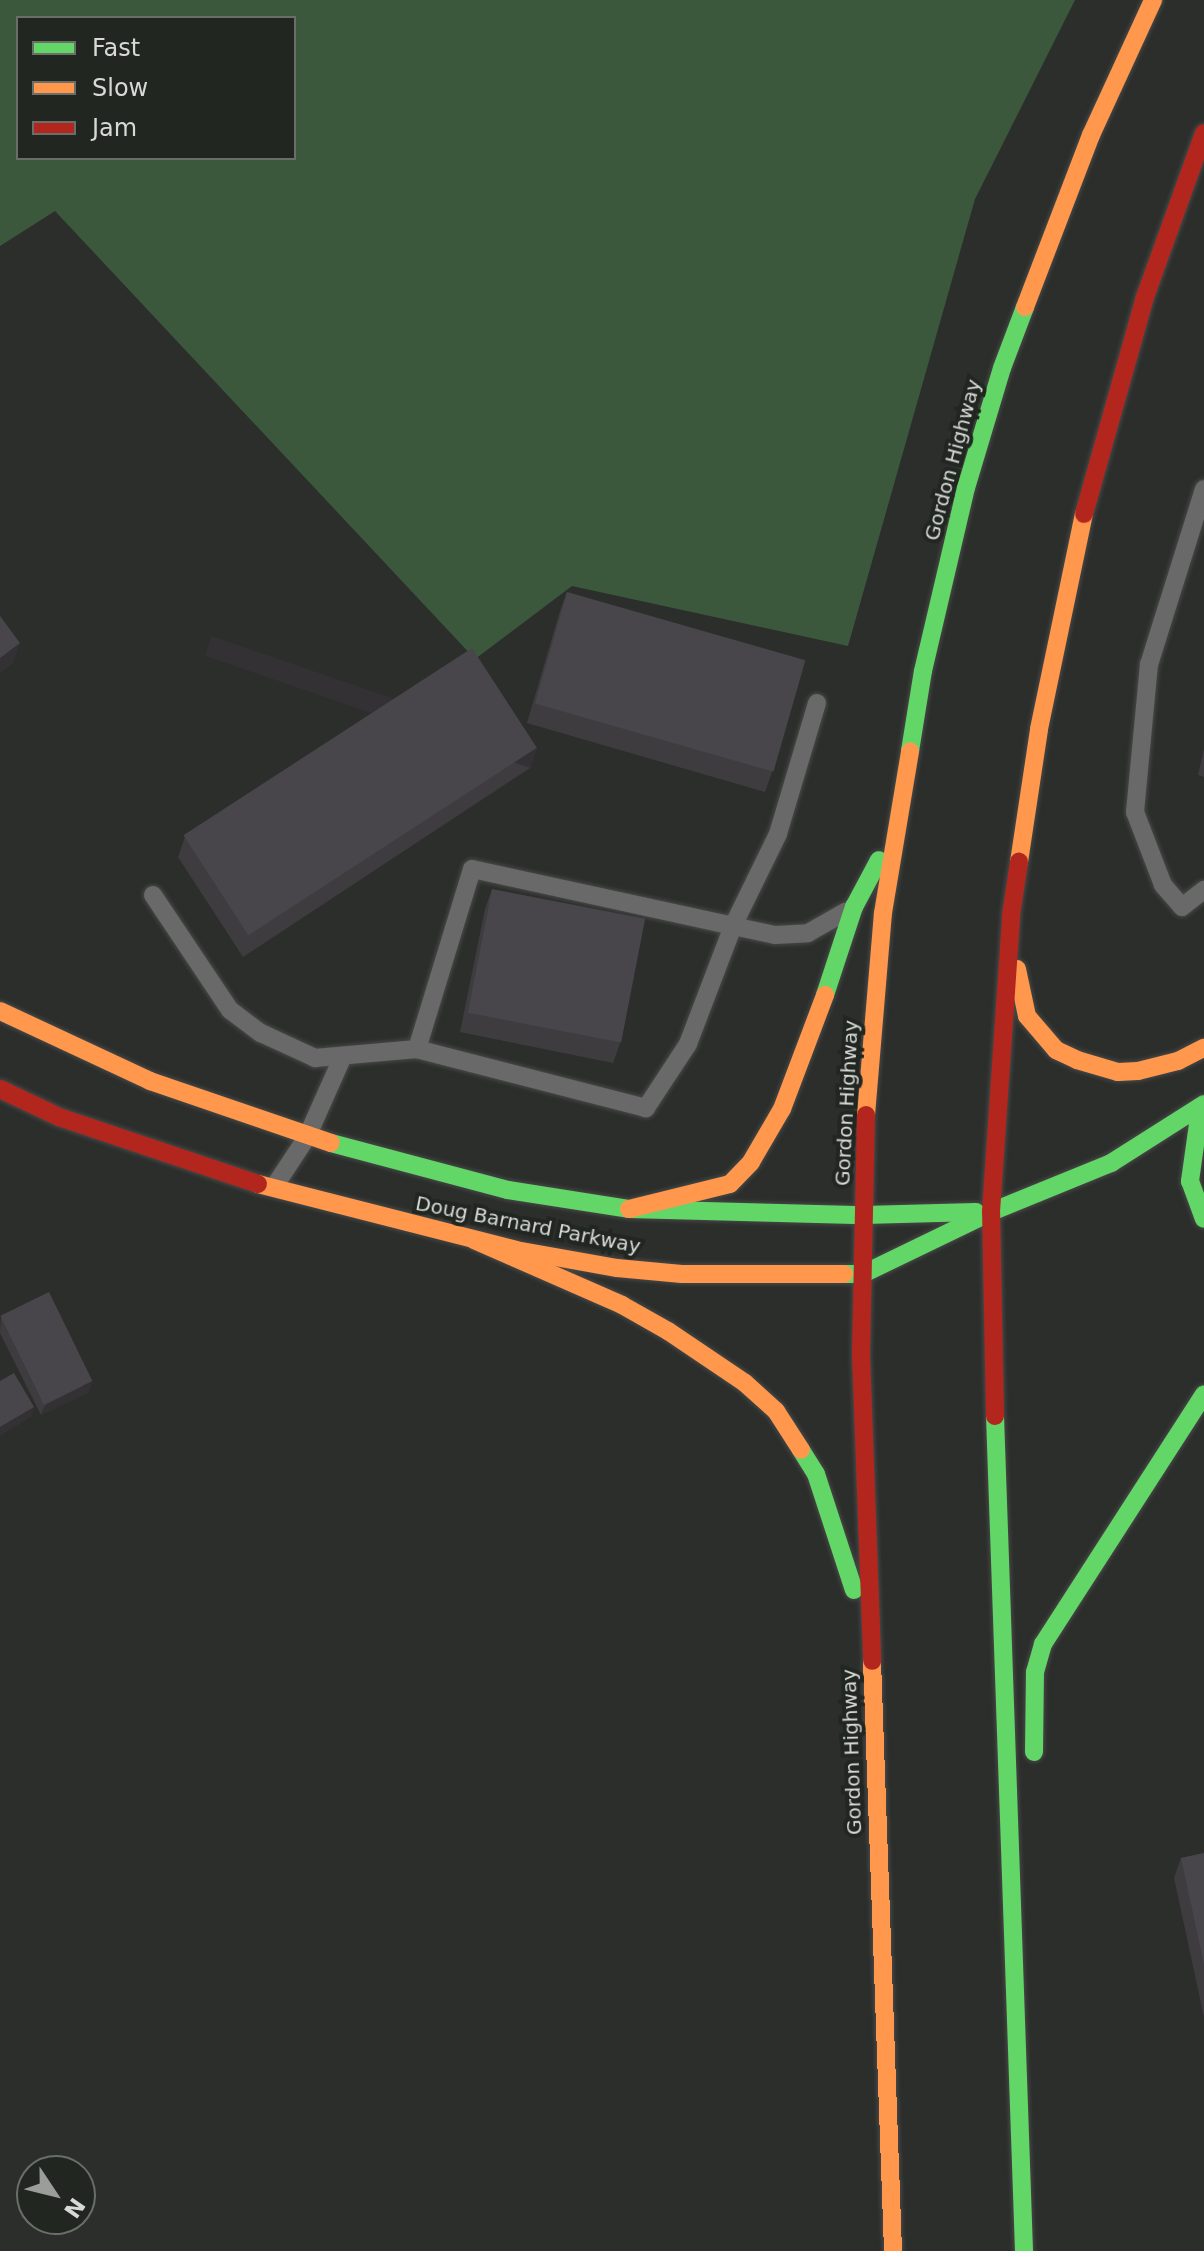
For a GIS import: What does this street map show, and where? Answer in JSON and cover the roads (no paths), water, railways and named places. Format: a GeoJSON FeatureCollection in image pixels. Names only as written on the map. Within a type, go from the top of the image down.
{"type":"FeatureCollection","features":[{"type":"Feature","properties":{"kind":"main road","name":"Gordon Highway"},"geometry":{"type":"LineString","coordinates":[[893,2251],[861,1355],[870,1041],[896,826],[923,671],[966,488],[1002,368],[1091,135],[1153,0]]}},
{"type":"Feature","properties":{"kind":"main road"},"geometry":{"type":"LineString","coordinates":[[1024,2251],[997,1538],[991,1212],[1011,915],[1039,729],[1091,480],[1145,297],[1204,133]]}},
{"type":"Feature","properties":{"kind":"main road"},"geometry":{"type":"LineString","coordinates":[[629,1209],[730,1184],[751,1162],[782,1109],[806,1051],[854,907],[896,826]]}},
{"type":"Feature","properties":{"kind":"main road"},"geometry":{"type":"LineString","coordinates":[[1011,915],[1020,996],[1027,1016],[1056,1050],[1118,1072],[1138,1071],[1178,1061],[1204,1048]]}},
{"type":"Feature","properties":{"kind":"main road","name":"Doug Barnard Parkway"},"geometry":{"type":"LineString","coordinates":[[0,1011],[150,1081],[307,1137],[508,1190],[629,1209],[864,1215],[991,1212]]}},
{"type":"Feature","properties":{"kind":"main road","name":"Doug Barnard Parkway"},"geometry":{"type":"LineString","coordinates":[[0,1089],[59,1117],[273,1189],[474,1240],[630,1270],[682,1274],[863,1274],[991,1212]]}},
{"type":"Feature","properties":{"kind":"main road"},"geometry":{"type":"LineString","coordinates":[[991,1212],[1111,1163],[1204,1104]]}},
{"type":"Feature","properties":{"kind":"main road"},"geometry":{"type":"LineString","coordinates":[[1204,1117],[1198,1124],[1190,1181],[1204,1219]]}},
{"type":"Feature","properties":{"kind":"main road"},"geometry":{"type":"LineString","coordinates":[[474,1240],[622,1305],[668,1331],[725,1367],[776,1411],[816,1474],[870,1643]]}},
{"type":"Feature","properties":{"kind":"main road"},"geometry":{"type":"LineString","coordinates":[[1035,1774],[1033,1699],[1035,1672],[1043,1644],[1063,1608],[1204,1394]]}},
{"type":"Feature","properties":{"kind":"main road"},"geometry":{"type":"LineString","coordinates":[[1019,2116],[1034,2011]]}},
{"type":"Feature","properties":{"kind":"lane"},"geometry":{"type":"LineString","coordinates":[[1204,489],[1149,664],[1135,812],[1157,873],[1172,896],[1182,907],[1204,890]]}},
{"type":"Feature","properties":{"kind":"lane"},"geometry":{"type":"LineString","coordinates":[[153,895],[230,1010],[261,1033],[315,1058],[417,1049],[646,1108],[688,1044],[733,926],[778,834],[817,703]]}},
{"type":"Feature","properties":{"kind":"lane"},"geometry":{"type":"LineString","coordinates":[[417,1049],[472,869],[775,935],[808,933],[854,907]]}},
{"type":"Feature","properties":{"kind":"lane"},"geometry":{"type":"LineString","coordinates":[[273,1189],[307,1137],[343,1056]]}}]}
